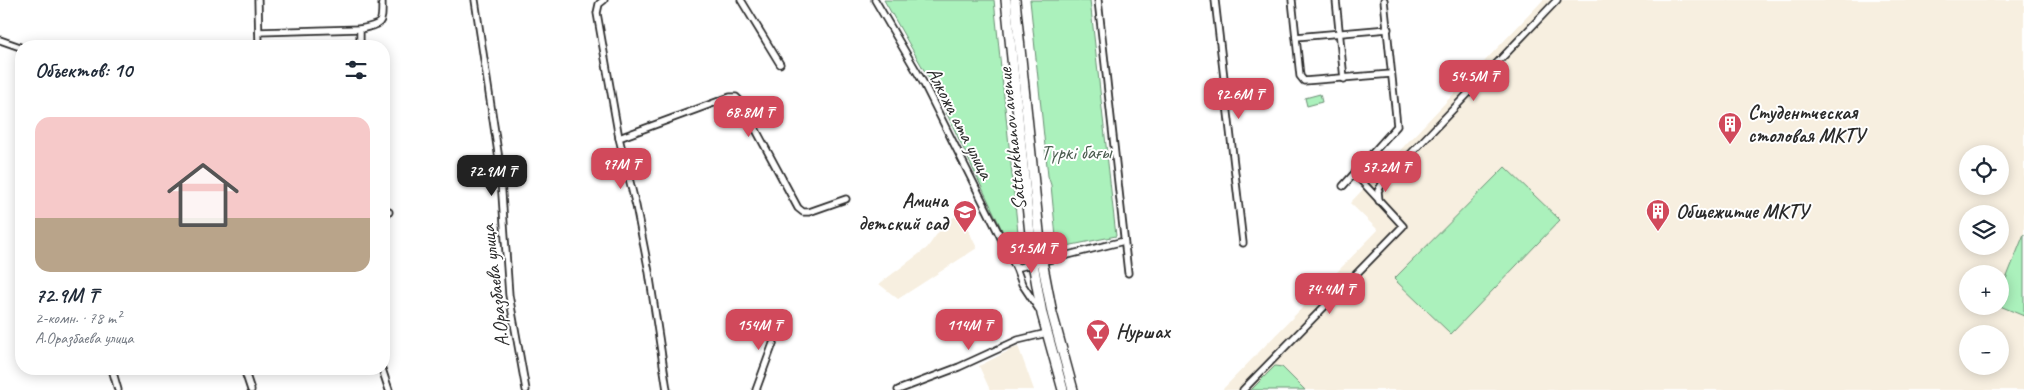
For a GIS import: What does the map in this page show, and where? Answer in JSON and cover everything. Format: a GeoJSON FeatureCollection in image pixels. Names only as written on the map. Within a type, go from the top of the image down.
{"type":"FeatureCollection","features":[{"type":"Feature","properties":{"kind":"main road","name":"Sattarkhanov avenue"},"geometry":{"type":"LineString","coordinates":[[1006,0],[1038,262],[1073,390]]}},
{"type":"Feature","properties":{"kind":"main road","name":"Sattarkhanov avenue"},"geometry":{"type":"LineString","coordinates":[[1015,0],[1042,314],[1064,390]]}},
{"type":"Feature","properties":{"kind":"street"},"geometry":{"type":"LineString","coordinates":[[258,0],[259,40]]}},
{"type":"Feature","properties":{"kind":"street"},"geometry":{"type":"LineString","coordinates":[[259,32],[360,29],[378,25],[381,22],[382,0]]}},
{"type":"Feature","properties":{"kind":"street","name":"А.Оразбаева улица"},"geometry":{"type":"LineString","coordinates":[[475,0],[500,166],[509,294],[526,390]]}},
{"type":"Feature","properties":{"kind":"street"},"geometry":{"type":"LineString","coordinates":[[604,0],[599,4],[597,12],[619,138],[636,206],[649,272],[667,390]]}},
{"type":"Feature","properties":{"kind":"street"},"geometry":{"type":"LineString","coordinates":[[741,0],[780,64]]}},
{"type":"Feature","properties":{"kind":"street","name":"Алкожа ата улица"},"geometry":{"type":"LineString","coordinates":[[875,0],[924,84],[1016,268],[1022,284],[1042,314]]}},
{"type":"Feature","properties":{"kind":"street"},"geometry":{"type":"LineString","coordinates":[[1098,0],[1128,273]]}},
{"type":"Feature","properties":{"kind":"street"},"geometry":{"type":"LineString","coordinates":[[1215,0],[1243,243]]}},
{"type":"Feature","properties":{"kind":"street"},"geometry":{"type":"LineString","coordinates":[[1292,0],[1300,76],[1304,81],[1391,74]]}},
{"type":"Feature","properties":{"kind":"street"},"geometry":{"type":"LineString","coordinates":[[1336,0],[1344,79]]}},
{"type":"Feature","properties":{"kind":"street"},"geometry":{"type":"LineString","coordinates":[[1343,186],[1398,126],[1384,0]]}},
{"type":"Feature","properties":{"kind":"street"},"geometry":{"type":"LineString","coordinates":[[1379,201],[1378,191],[1382,184],[1557,0]]}},
{"type":"Feature","properties":{"kind":"street"},"geometry":{"type":"LineString","coordinates":[[360,29],[360,40]]}},
{"type":"Feature","properties":{"kind":"street"},"geometry":{"type":"LineString","coordinates":[[1296,37],[1388,29]]}},
{"type":"Feature","properties":{"kind":"street"},"geometry":{"type":"LineString","coordinates":[[0,40],[15,46]]}},
{"type":"Feature","properties":{"kind":"street"},"geometry":{"type":"LineString","coordinates":[[619,138],[730,97],[736,97],[741,102],[798,208],[803,212],[809,212],[846,199]]}},
{"type":"Feature","properties":{"kind":"street"},"geometry":{"type":"LineString","coordinates":[[1243,390],[1403,226],[1355,174]]}},
{"type":"Feature","properties":{"kind":"street"},"geometry":{"type":"LineString","coordinates":[[1016,268],[1124,241]]}},
{"type":"Feature","properties":{"kind":"street"},"geometry":{"type":"LineString","coordinates":[[756,390],[782,319]]}},
{"type":"Feature","properties":{"kind":"street"},"geometry":{"type":"LineString","coordinates":[[898,390],[959,367],[1018,340],[1047,333]]}},
{"type":"Feature","properties":{"kind":"street"},"geometry":{"type":"LineString","coordinates":[[114,375],[118,390]]}},
{"type":"Feature","properties":{"kind":"street"},"geometry":{"type":"LineString","coordinates":[[246,375],[251,390]]}},
{"type":"Feature","properties":{"kind":"street"},"geometry":{"type":"LineString","coordinates":[[384,375],[389,390]]}},
{"type":"Feature","properties":{"kind":"shaded area"},"geometry":{"type":"Polygon","coordinates":[[[1543,0],[2024,0],[2024,390],[1222,390],[1378,230],[1350,203],[1543,0]]]}},
{"type":"Feature","properties":{"kind":"shaded area"},"geometry":{"type":"Polygon","coordinates":[[[960,213],[977,248],[898,299],[879,284],[927,248],[945,223],[960,213]]]}},
{"type":"Feature","properties":{"kind":"shaded area"},"geometry":{"type":"Polygon","coordinates":[[[1018,346],[1034,390],[990,390],[979,366],[1018,346]]]}},
{"type":"Feature","properties":{"kind":"green space"},"geometry":{"type":"Polygon","coordinates":[[[884,0],[994,0],[1020,252],[1014,255],[936,91],[884,0]]]}},
{"type":"Feature","properties":{"kind":"green space","name":"Түркі бағы"},"geometry":{"type":"Polygon","coordinates":[[[1030,0],[1090,0],[1116,236],[1057,248],[1030,0]]]}},
{"type":"Feature","properties":{"kind":"green space"},"geometry":{"type":"Polygon","coordinates":[[[1320,94],[1322,102],[1307,106],[1305,98],[1320,94]]]}},
{"type":"Feature","properties":{"kind":"green space"},"geometry":{"type":"Polygon","coordinates":[[[1505,167],[1560,220],[1451,334],[1394,279],[1505,167]]]}},
{"type":"Feature","properties":{"kind":"green space"},"geometry":{"type":"Polygon","coordinates":[[[2024,234],[2024,316],[2009,310],[2009,272],[2024,234]]]}},
{"type":"Feature","properties":{"kind":"green space"},"geometry":{"type":"Polygon","coordinates":[[[1275,366],[1282,367],[1305,390],[1251,390],[1275,366]]]}},
{"type":"Feature","properties":{"kind":"place","name":"Студентческая столовая МКТУ"},"geometry":{"type":"Point","coordinates":[1730,145]}},
{"type":"Feature","properties":{"kind":"place","name":"Общежитие МКТУ"},"geometry":{"type":"Point","coordinates":[1658,232]}},
{"type":"Feature","properties":{"kind":"place","name":"Амина детский сад"},"geometry":{"type":"Point","coordinates":[965,233]}},
{"type":"Feature","properties":{"kind":"place","name":"Нуршах"},"geometry":{"type":"Point","coordinates":[1098,352]}}]}
